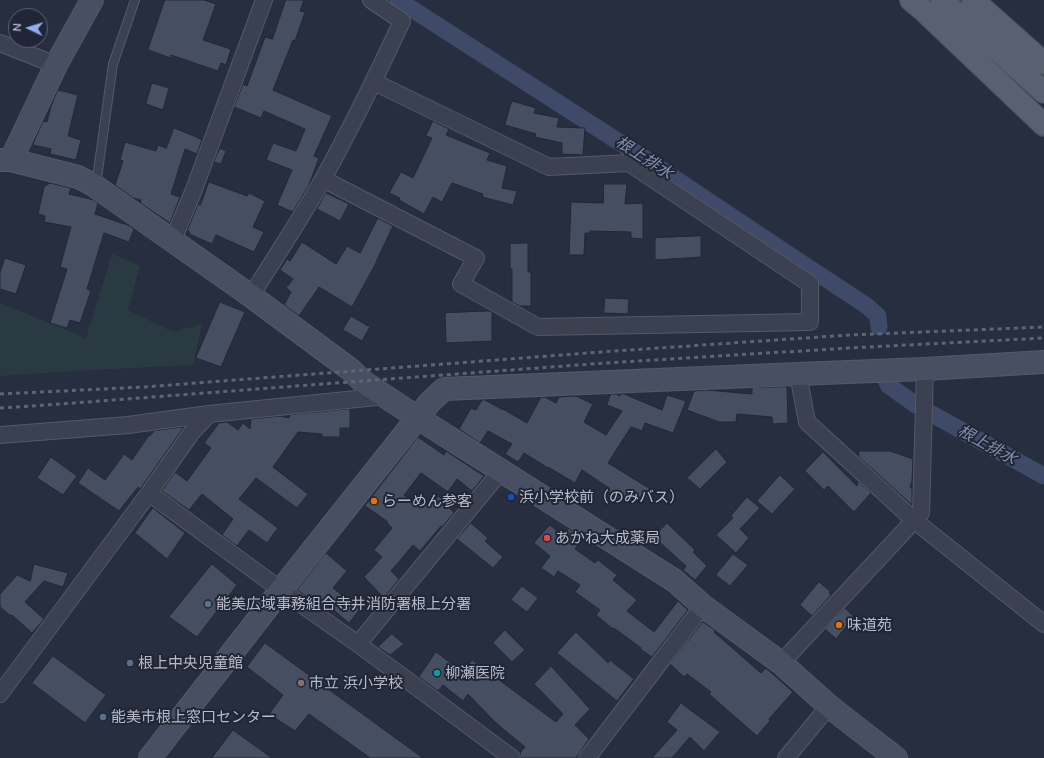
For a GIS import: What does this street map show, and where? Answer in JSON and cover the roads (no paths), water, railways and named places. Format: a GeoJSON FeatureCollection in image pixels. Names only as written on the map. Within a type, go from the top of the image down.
{"type":"FeatureCollection","features":[{"type":"Feature","properties":{"kind":"main road"},"geometry":{"type":"LineString","coordinates":[[911,0],[1044,125]]}},
{"type":"Feature","properties":{"kind":"main road"},"geometry":{"type":"LineString","coordinates":[[942,0],[1044,92]]}},
{"type":"Feature","properties":{"kind":"main road"},"geometry":{"type":"LineString","coordinates":[[973,0],[1044,63]]}},
{"type":"Feature","properties":{"kind":"street"},"geometry":{"type":"LineString","coordinates":[[92,0],[5,160],[78,177],[96,187],[172,242],[251,296],[352,370],[362,381],[675,581],[703,606],[781,663],[829,706],[896,758]]}},
{"type":"Feature","properties":{"kind":"street"},"geometry":{"type":"LineString","coordinates":[[172,242],[264,0]]}},
{"type":"Feature","properties":{"kind":"street"},"geometry":{"type":"LineString","coordinates":[[251,296],[299,221],[323,180],[374,82],[402,21],[371,0]]}},
{"type":"Feature","properties":{"kind":"street"},"geometry":{"type":"LineString","coordinates":[[0,43],[56,65]]}},
{"type":"Feature","properties":{"kind":"street"},"geometry":{"type":"LineString","coordinates":[[323,180],[476,258],[462,284],[538,327],[810,322],[810,284],[629,163],[549,167],[374,82]]}},
{"type":"Feature","properties":{"kind":"street"},"geometry":{"type":"LineString","coordinates":[[150,758],[430,402],[444,389],[925,369],[1044,362]]}},
{"type":"Feature","properties":{"kind":"street"},"geometry":{"type":"LineString","coordinates":[[781,663],[922,513],[925,369]]}},
{"type":"Feature","properties":{"kind":"street"},"geometry":{"type":"LineString","coordinates":[[798,374],[807,422],[915,521],[1044,624]]}},
{"type":"Feature","properties":{"kind":"street"},"geometry":{"type":"LineString","coordinates":[[0,435],[128,425],[209,414],[386,396]]}},
{"type":"Feature","properties":{"kind":"street"},"geometry":{"type":"LineString","coordinates":[[0,694],[149,493],[192,432],[209,414]]}},
{"type":"Feature","properties":{"kind":"street"},"geometry":{"type":"LineString","coordinates":[[358,644],[501,471]]}},
{"type":"Feature","properties":{"kind":"street"},"geometry":{"type":"LineString","coordinates":[[149,493],[281,590],[358,644],[512,758]]}},
{"type":"Feature","properties":{"kind":"street"},"geometry":{"type":"LineString","coordinates":[[587,758],[703,606]]}},
{"type":"Feature","properties":{"kind":"street"},"geometry":{"type":"LineString","coordinates":[[786,758],[829,706]]}},
{"type":"Feature","properties":{"kind":"lane"},"geometry":{"type":"LineString","coordinates":[[96,187],[113,64],[135,0]]}},
{"type":"Feature","properties":{"kind":"waterway","name":"根上排水"},"geometry":{"type":"LineString","coordinates":[[398,0],[647,160],[867,306],[878,316],[879,327]]}},
{"type":"Feature","properties":{"kind":"waterway","name":"根上排水"},"geometry":{"type":"LineString","coordinates":[[886,379],[888,385],[916,405]]}},
{"type":"Feature","properties":{"kind":"waterway","name":"根上排水"},"geometry":{"type":"LineString","coordinates":[[930,413],[1044,476]]}},
{"type":"Feature","properties":{"kind":"railway"},"geometry":{"type":"LineString","coordinates":[[0,394],[144,387],[601,352],[849,335],[1044,327]]}},
{"type":"Feature","properties":{"kind":"railway"},"geometry":{"type":"LineString","coordinates":[[0,408],[605,363],[1044,338]]}},
{"type":"Feature","properties":{"kind":"place","name":"浜小学校前（のみバス）"},"geometry":{"type":"Point","coordinates":[511,497]}},
{"type":"Feature","properties":{"kind":"place","name":"らーめん参客"},"geometry":{"type":"Point","coordinates":[374,501]}},
{"type":"Feature","properties":{"kind":"place","name":"あかね大成薬局"},"geometry":{"type":"Point","coordinates":[547,538]}},
{"type":"Feature","properties":{"kind":"place","name":"能美広域事務組合寺井消防署根上分署"},"geometry":{"type":"Point","coordinates":[208,604]}},
{"type":"Feature","properties":{"kind":"place","name":"味道苑"},"geometry":{"type":"Point","coordinates":[839,625]}},
{"type":"Feature","properties":{"kind":"place","name":"根上中央児童館"},"geometry":{"type":"Point","coordinates":[130,663]}},
{"type":"Feature","properties":{"kind":"place","name":"柳瀬医院"},"geometry":{"type":"Point","coordinates":[437,673]}},
{"type":"Feature","properties":{"kind":"place","name":"市立 浜小学校"},"geometry":{"type":"Point","coordinates":[301,683]}},
{"type":"Feature","properties":{"kind":"place","name":"能美市根上窓口センター"},"geometry":{"type":"Point","coordinates":[103,717]}}]}
